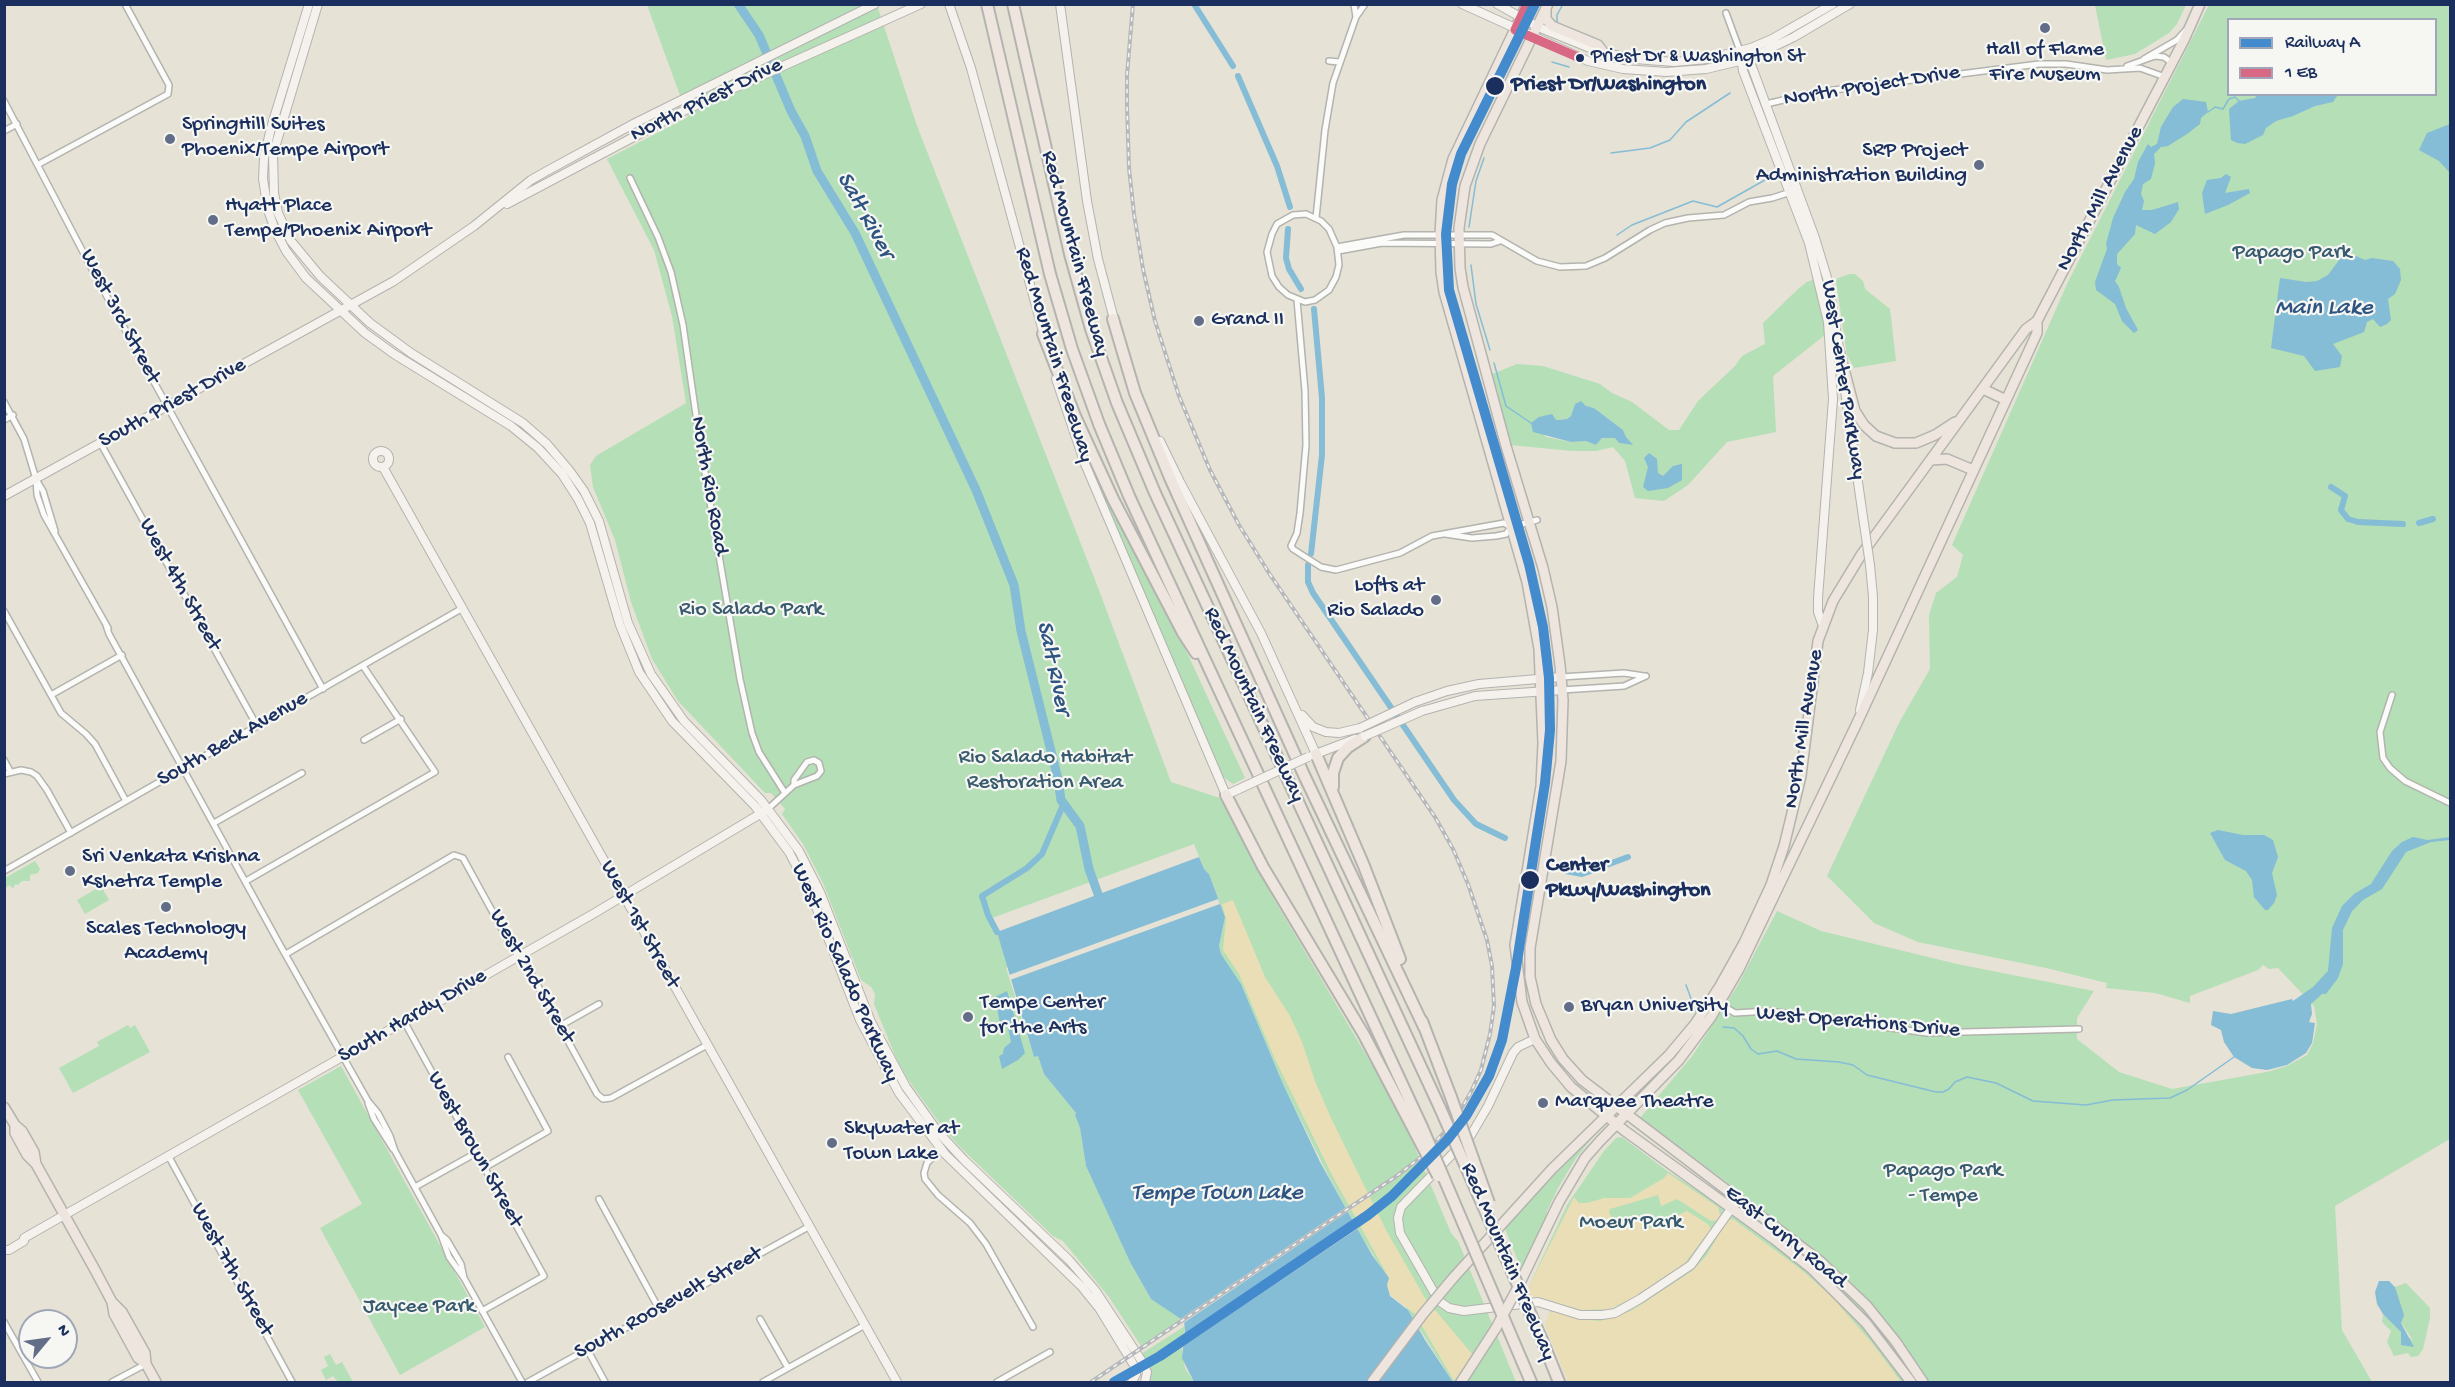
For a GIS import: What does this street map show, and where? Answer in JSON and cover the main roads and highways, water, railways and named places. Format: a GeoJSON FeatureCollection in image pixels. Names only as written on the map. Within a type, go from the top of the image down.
{"type":"FeatureCollection","features":[{"type":"Feature","properties":{"kind":"highway","name":"Red Mountain Freeway"},"geometry":{"type":"LineString","coordinates":[[1015,4],[1075,273],[1097,348],[1131,440],[1440,1108],[1500,1241],[1559,1383]]}},
{"type":"Feature","properties":{"kind":"highway","name":"Red Mountain Freeway"},"geometry":{"type":"LineString","coordinates":[[987,6],[1045,255],[1078,369],[1121,478],[1419,1130],[1462,1217],[1531,1383]]}},
{"type":"Feature","properties":{"kind":"highway"},"geometry":{"type":"LineString","coordinates":[[1113,319],[1135,393],[1170,480],[1304,775],[1424,1027]]}},
{"type":"Feature","properties":{"kind":"highway"},"geometry":{"type":"LineString","coordinates":[[1043,334],[1075,416],[1113,499],[1183,633],[1216,683]]}},
{"type":"Feature","properties":{"kind":"highway"},"geometry":{"type":"LineString","coordinates":[[1362,732],[1345,750],[1334,767],[1333,786],[1382,910],[1485,1188],[1500,1241]]}},
{"type":"Feature","properties":{"kind":"highway"},"geometry":{"type":"LineString","coordinates":[[1312,755],[1339,805]]}},
{"type":"Feature","properties":{"kind":"highway"},"geometry":{"type":"LineString","coordinates":[[1226,795],[1263,867],[1419,1130]]}},
{"type":"Feature","properties":{"kind":"main road","name":"West Rio Salado Parkway"},"geometry":{"type":"LineString","coordinates":[[309,4],[264,158],[265,197],[269,215],[278,236],[302,272],[341,312],[394,354],[504,420],[528,438],[553,464],[576,494],[590,523],[620,625],[639,672],[662,709],[682,733],[762,814],[788,851],[807,885],[873,1047],[905,1103],[940,1149],[1082,1287],[1108,1322],[1135,1367],[1137,1374],[1132,1383]]}},
{"type":"Feature","properties":{"kind":"main road","name":"West Rio Salado Parkway"},"geometry":{"type":"LineString","coordinates":[[318,4],[273,154],[272,181],[276,206],[284,228],[296,249],[351,306],[399,345],[518,419],[558,456],[584,491],[599,521],[612,559],[628,622],[651,674],[675,710],[769,808],[799,851],[814,878],[871,1022],[915,1101],[948,1143],[1069,1260],[1095,1290],[1143,1363],[1147,1372],[1144,1383]]}},
{"type":"Feature","properties":{"kind":"main road","name":"North Priest Drive"},"geometry":{"type":"LineString","coordinates":[[341,312],[418,267],[498,208],[531,180],[678,102],[875,4]]}},
{"type":"Feature","properties":{"kind":"main road","name":"North Priest Drive"},"geometry":{"type":"LineString","coordinates":[[498,208],[681,112],[921,4]]}},
{"type":"Feature","properties":{"kind":"main road","name":"Red Mountain Freeeway"},"geometry":{"type":"LineString","coordinates":[[950,4],[974,78],[1062,399],[1085,464],[1226,795]]}},
{"type":"Feature","properties":{"kind":"main road"},"geometry":{"type":"LineString","coordinates":[[1060,4],[1087,201],[1113,319],[1144,403],[1166,454],[1303,718],[1313,727],[1335,733],[1362,732],[1475,696],[1562,690]]}},
{"type":"Feature","properties":{"kind":"main road"},"geometry":{"type":"LineString","coordinates":[[1462,4],[1515,30],[1596,64],[1636,71],[1693,71],[1744,60],[1787,41],[1850,4]]}},
{"type":"Feature","properties":{"kind":"main road"},"geometry":{"type":"LineString","coordinates":[[1497,4],[1538,27],[1604,53],[1635,59],[1674,62],[1740,51],[1772,39],[1833,4]]}},
{"type":"Feature","properties":{"kind":"main road","name":"East Curry Road"},"geometry":{"type":"LineString","coordinates":[[1527,4],[1453,159],[1442,200],[1440,239],[1444,292],[1533,611],[1541,678],[1541,786],[1515,957],[1521,1002],[1535,1038],[1564,1079],[1606,1116],[1774,1239],[1830,1286],[1872,1330],[1911,1383]]}},
{"type":"Feature","properties":{"kind":"main road","name":"North Mill Avenue"},"geometry":{"type":"LineString","coordinates":[[1372,1383],[1454,1276],[1552,1169],[1683,1040],[1716,1001],[1771,885],[1788,827],[1801,776],[1815,658],[1823,626],[1833,601],[1861,555],[2026,329],[2037,321],[2172,63],[2200,4]]}},
{"type":"Feature","properties":{"kind":"main road"},"geometry":{"type":"LineString","coordinates":[[1547,7],[1546,19],[1552,26],[1598,45],[1604,53]]}},
{"type":"Feature","properties":{"kind":"main road","name":"East Curry Road"},"geometry":{"type":"LineString","coordinates":[[1547,7],[1480,144],[1464,195],[1459,239],[1463,287],[1533,521],[1552,607],[1561,677],[1561,761],[1531,939],[1530,977],[1541,1021],[1557,1050],[1582,1080],[1820,1261],[1853,1292],[1896,1342],[1923,1383]]}},
{"type":"Feature","properties":{"kind":"main road"},"geometry":{"type":"LineString","coordinates":[[303,55],[301,47],[306,30],[304,21]]}},
{"type":"Feature","properties":{"kind":"main road","name":"West Center Parkway"},"geometry":{"type":"LineString","coordinates":[[1740,51],[1766,104],[1794,190],[1819,277],[1831,344],[1833,410],[1818,598],[1818,612],[1823,626]]}},
{"type":"Feature","properties":{"kind":"main road","name":"West Center Parkway"},"geometry":{"type":"LineString","coordinates":[[1744,60],[1743,71],[1794,190],[1828,281],[1873,597],[1872,641],[1868,673],[1857,723]]}},
{"type":"Feature","properties":{"kind":"main road"},"geometry":{"type":"LineString","coordinates":[[264,158],[267,165],[269,196],[276,206]]}},
{"type":"Feature","properties":{"kind":"main road","name":"South Priest Drive"},"geometry":{"type":"LineString","coordinates":[[4,496],[341,312]]}},
{"type":"Feature","properties":{"kind":"main road","name":"North Mill Avenue"},"geometry":{"type":"LineString","coordinates":[[1461,1383],[1497,1328],[1576,1173],[1596,1145],[1680,1060],[1716,1001],[1739,969],[1857,723],[2037,333],[2037,321]]}},
{"type":"Feature","properties":{"kind":"main road"},"geometry":{"type":"LineString","coordinates":[[1839,350],[1855,411],[1864,425],[1880,438],[1900,444],[1920,442],[1939,433],[1964,415]]}},
{"type":"Feature","properties":{"kind":"main road"},"geometry":{"type":"LineString","coordinates":[[1983,389],[2006,400]]}},
{"type":"Feature","properties":{"kind":"main road"},"geometry":{"type":"LineString","coordinates":[[1931,460],[1947,459],[1973,470]]}},
{"type":"Feature","properties":{"kind":"main road","name":"West 1st Street"},"geometry":{"type":"LineString","coordinates":[[382,467],[897,1383]]}},
{"type":"Feature","properties":{"kind":"main road"},"geometry":{"type":"LineString","coordinates":[[620,625],[628,622]]}},
{"type":"Feature","properties":{"kind":"main road"},"geometry":{"type":"LineString","coordinates":[[1282,676],[1312,755]]}},
{"type":"Feature","properties":{"kind":"main road"},"geometry":{"type":"LineString","coordinates":[[1226,795],[1362,732],[1415,702],[1469,686],[1561,677]]}},
{"type":"Feature","properties":{"kind":"main road","name":"South Hardy Drive"},"geometry":{"type":"LineString","coordinates":[[6,1249],[21,1237],[24,1238],[64,1216],[405,1023],[769,808]]}},
{"type":"Feature","properties":{"kind":"main road"},"geometry":{"type":"LineString","coordinates":[[1788,827],[1806,830]]}},
{"type":"Feature","properties":{"kind":"main road"},"geometry":{"type":"LineString","coordinates":[[1535,1038],[1518,1047],[1513,1053],[1488,1106],[1471,1135],[1401,1207],[1398,1218],[1400,1233],[1439,1301],[1449,1308],[1464,1311],[1538,1302],[1580,1315],[1602,1315],[1615,1312],[1633,1303],[1691,1265],[1738,1199]]}},
{"type":"Feature","properties":{"kind":"main road"},"geometry":{"type":"LineString","coordinates":[[4,1107],[15,1125],[15,1133],[27,1155],[36,1164],[112,1302],[114,1314],[138,1358],[146,1364],[156,1383]]}},
{"type":"Feature","properties":{"kind":"water"},"geometry":{"type":"Polygon","coordinates":[[[2256,96],[2337,96],[2333,102],[2315,106],[2276,121],[2266,128],[2263,135],[2245,144],[2237,143],[2231,140],[2229,109],[2239,101],[2256,96]]]}},
{"type":"Feature","properties":{"kind":"water"},"geometry":{"type":"Polygon","coordinates":[[[2183,99],[2206,102],[2208,112],[2201,118],[2200,124],[2168,146],[2161,147],[2154,154],[2155,163],[2151,179],[2143,184],[2141,194],[2144,201],[2142,210],[2152,210],[2178,202],[2179,209],[2171,222],[2155,234],[2136,225],[2135,234],[2117,254],[2117,264],[2121,268],[2115,281],[2138,330],[2134,333],[2122,321],[2115,304],[2096,290],[2095,282],[2107,249],[2106,244],[2113,218],[2134,179],[2138,162],[2148,144],[2151,147],[2157,144],[2161,127],[2173,107],[2183,99]]]}},
{"type":"Feature","properties":{"kind":"water"},"geometry":{"type":"Polygon","coordinates":[[[2450,124],[2450,173],[2439,161],[2419,150],[2427,133],[2450,124]]]}},
{"type":"Feature","properties":{"kind":"water"},"geometry":{"type":"Polygon","coordinates":[[[2226,174],[2231,177],[2225,193],[2249,189],[2250,193],[2205,214],[2202,193],[2207,180],[2221,178],[2226,174]]]}},
{"type":"Feature","properties":{"kind":"water","name":"Main Lake"},"geometry":{"type":"Polygon","coordinates":[[[2342,256],[2393,261],[2400,269],[2401,280],[2395,294],[2388,299],[2391,320],[2380,327],[2373,319],[2367,322],[2364,332],[2333,344],[2342,356],[2340,367],[2315,371],[2304,356],[2271,348],[2280,278],[2306,282],[2317,281],[2328,275],[2342,256]]]}},
{"type":"Feature","properties":{"kind":"water"},"geometry":{"type":"Polygon","coordinates":[[[1581,401],[1623,430],[1633,445],[1619,443],[1615,438],[1602,438],[1596,445],[1586,441],[1571,442],[1533,432],[1531,423],[1539,417],[1552,414],[1556,420],[1567,419],[1571,416],[1575,404],[1581,401]]]}},
{"type":"Feature","properties":{"kind":"water"},"geometry":{"type":"Polygon","coordinates":[[[1649,453],[1657,459],[1658,473],[1663,476],[1673,466],[1682,464],[1682,480],[1668,488],[1648,491],[1643,487],[1648,467],[1644,458],[1649,453]]]}},
{"type":"Feature","properties":{"kind":"water"},"geometry":{"type":"Polygon","coordinates":[[[2218,830],[2243,835],[2264,835],[2273,840],[2278,857],[2272,873],[2277,895],[2268,910],[2265,910],[2254,897],[2252,880],[2246,871],[2225,860],[2210,833],[2218,830]]]}},
{"type":"Feature","properties":{"kind":"water"},"geometry":{"type":"Polygon","coordinates":[[[2413,837],[2428,840],[2450,837],[2450,840],[2431,842],[2406,852],[2382,889],[2363,900],[2352,911],[2343,930],[2343,964],[2338,978],[2326,994],[2322,994],[2311,1004],[2312,1014],[2309,1022],[2315,1023],[2312,1043],[2306,1053],[2287,1065],[2267,1070],[2252,1068],[2234,1057],[2224,1042],[2221,1030],[2211,1025],[2213,1011],[2231,1014],[2292,999],[2293,1001],[2313,987],[2328,971],[2332,928],[2342,906],[2354,894],[2371,884],[2392,851],[2402,842],[2413,837]]]}},
{"type":"Feature","properties":{"kind":"water","name":"Tempe Town Lake"},"geometry":{"type":"Polygon","coordinates":[[[1199,857],[1209,874],[1225,917],[1219,946],[1221,954],[1241,984],[1283,1084],[1320,1162],[1372,1255],[1389,1278],[1387,1285],[1390,1296],[1408,1310],[1453,1382],[1194,1382],[1182,1358],[1184,1321],[1151,1299],[1130,1262],[1086,1166],[1076,1113],[1044,1074],[1038,1056],[1034,1057],[997,932],[1199,857]]]}},
{"type":"Feature","properties":{"kind":"water"},"geometry":{"type":"Polygon","coordinates":[[[1007,991],[1025,1053],[1002,1069],[999,1056],[1011,1042],[1007,1023],[1000,1024],[995,997],[1007,991]]]}},
{"type":"Feature","properties":{"kind":"water"},"geometry":{"type":"Polygon","coordinates":[[[2379,1281],[2389,1281],[2395,1287],[2404,1315],[2401,1323],[2414,1347],[2401,1345],[2401,1332],[2383,1314],[2377,1304],[2375,1292],[2379,1281]]]}},
{"type":"Feature","properties":{"kind":"waterway","name":"Salt River"},"geometry":{"type":"LineString","coordinates":[[738,4],[759,35],[791,111],[805,136],[817,171],[855,233],[976,490],[1014,585],[1021,631],[1058,779],[1061,800],[1080,826],[1089,869],[1102,905]]}},
{"type":"Feature","properties":{"kind":"waterway"},"geometry":{"type":"LineString","coordinates":[[1194,4],[1233,66]]}},
{"type":"Feature","properties":{"kind":"waterway"},"geometry":{"type":"LineString","coordinates":[[1557,23],[1557,15],[1563,4]]}},
{"type":"Feature","properties":{"kind":"waterway"},"geometry":{"type":"LineString","coordinates":[[1552,62],[1569,67]]}},
{"type":"Feature","properties":{"kind":"waterway"},"geometry":{"type":"LineString","coordinates":[[1238,76],[1277,166],[1290,207]]}},
{"type":"Feature","properties":{"kind":"waterway"},"geometry":{"type":"LineString","coordinates":[[1611,153],[1650,148],[1670,140],[1686,122],[1730,93]]}},
{"type":"Feature","properties":{"kind":"waterway"},"geometry":{"type":"LineString","coordinates":[[2208,112],[2215,107],[2223,109],[2229,99],[2235,97],[2239,101]]}},
{"type":"Feature","properties":{"kind":"waterway"},"geometry":{"type":"LineString","coordinates":[[1469,227],[1476,181],[1484,158]]}},
{"type":"Feature","properties":{"kind":"waterway"},"geometry":{"type":"LineString","coordinates":[[1617,235],[1632,225],[1693,201],[1717,207],[1765,180]]}},
{"type":"Feature","properties":{"kind":"waterway"},"geometry":{"type":"LineString","coordinates":[[1288,229],[1286,258],[1289,269],[1301,289]]}},
{"type":"Feature","properties":{"kind":"waterway"},"geometry":{"type":"LineString","coordinates":[[1471,265],[1476,304],[1490,350]]}},
{"type":"Feature","properties":{"kind":"waterway"},"geometry":{"type":"LineString","coordinates":[[1311,554],[1322,455],[1322,398],[1314,309]]}},
{"type":"Feature","properties":{"kind":"waterway"},"geometry":{"type":"LineString","coordinates":[[1494,363],[1506,406],[1531,423]]}},
{"type":"Feature","properties":{"kind":"waterway"},"geometry":{"type":"LineString","coordinates":[[2331,487],[2345,496],[2341,510],[2348,519],[2358,522],[2403,524]]}},
{"type":"Feature","properties":{"kind":"waterway"},"geometry":{"type":"LineString","coordinates":[[2419,523],[2433,519]]}},
{"type":"Feature","properties":{"kind":"waterway"},"geometry":{"type":"LineString","coordinates":[[1308,565],[1308,582],[1313,593],[1454,800],[1476,824],[1505,838]]}},
{"type":"Feature","properties":{"kind":"waterway"},"geometry":{"type":"LineString","coordinates":[[997,932],[982,896],[1027,868],[1042,854],[1063,805]]}},
{"type":"Feature","properties":{"kind":"waterway"},"geometry":{"type":"LineString","coordinates":[[1566,871],[1582,874],[1628,857]]}},
{"type":"Feature","properties":{"kind":"waterway"},"geometry":{"type":"LineString","coordinates":[[1686,985],[1696,1012]]}},
{"type":"Feature","properties":{"kind":"waterway"},"geometry":{"type":"LineString","coordinates":[[1723,1027],[1734,1028],[1758,1054],[1777,1051],[1796,1059],[1839,1062],[1853,1065],[1867,1075],[1936,1092],[1943,1092],[1955,1082],[1967,1077],[1996,1083],[2033,1101],[2086,1105],[2113,1100],[2170,1098],[2187,1090],[2234,1057]]}},
{"type":"Feature","properties":{"kind":"railway"},"geometry":{"type":"LineString","coordinates":[[1091,1382],[1398,1175],[1421,1157],[1453,1123],[1471,1092],[1481,1070],[1494,1006],[1492,966],[1487,940],[1468,884],[1453,849],[1435,817],[1269,573],[1239,525],[1210,470],[1179,396],[1155,321],[1134,214],[1129,168],[1127,106],[1127,75],[1133,4]]}},
{"type":"Feature","properties":{"kind":"rail line","name":"A"},"geometry":{"type":"LineString","coordinates":[[1114,1382],[1160,1356],[1368,1215],[1392,1196],[1448,1139],[1466,1116],[1489,1076],[1502,1040],[1516,968],[1545,783],[1550,730],[1549,678],[1543,627],[1529,564],[1449,290],[1446,234],[1452,184],[1461,154],[1535,4]]}},
{"type":"Feature","properties":{"kind":"place","name":"Hall of Flame Fire Museum"},"geometry":{"type":"Point","coordinates":[2045,28]}},
{"type":"Feature","properties":{"kind":"place","name":"Priest Dr & Washington St"},"geometry":{"type":"Point","coordinates":[1580,58]}},
{"type":"Feature","properties":{"kind":"place","name":"Priest Dr/Washington"},"geometry":{"type":"Point","coordinates":[1495,86]}},
{"type":"Feature","properties":{"kind":"place","name":"SpringHill Suites Phoenix/Tempe Airport"},"geometry":{"type":"Point","coordinates":[170,139]}},
{"type":"Feature","properties":{"kind":"place","name":"SRP Project Administration Building"},"geometry":{"type":"Point","coordinates":[1979,165]}},
{"type":"Feature","properties":{"kind":"place","name":"Hyatt Place Tempe/Phoenix Airport"},"geometry":{"type":"Point","coordinates":[213,220]}},
{"type":"Feature","properties":{"kind":"place","name":"Grand II"},"geometry":{"type":"Point","coordinates":[1199,321]}},
{"type":"Feature","properties":{"kind":"place","name":"Lofts at Rio Salado"},"geometry":{"type":"Point","coordinates":[1436,600]}},
{"type":"Feature","properties":{"kind":"place","name":"Sri Venkata Krishna Kshetra Temple"},"geometry":{"type":"Point","coordinates":[70,871]}},
{"type":"Feature","properties":{"kind":"place","name":"Center Pkwy/Washington"},"geometry":{"type":"Point","coordinates":[1530,880]}},
{"type":"Feature","properties":{"kind":"place","name":"Scales Technology Academy"},"geometry":{"type":"Point","coordinates":[166,907]}},
{"type":"Feature","properties":{"kind":"place","name":"Bryan University"},"geometry":{"type":"Point","coordinates":[1569,1007]}},
{"type":"Feature","properties":{"kind":"place","name":"Tempe Center for the Arts"},"geometry":{"type":"Point","coordinates":[968,1017]}},
{"type":"Feature","properties":{"kind":"place","name":"Marquee Theatre"},"geometry":{"type":"Point","coordinates":[1543,1103]}},
{"type":"Feature","properties":{"kind":"place","name":"Skywater at Town Lake"},"geometry":{"type":"Point","coordinates":[832,1143]}},
{"type":"Feature","properties":{"kind":"park label","name":"Papago Park"},"geometry":{"type":"Point","coordinates":[2292,254]}},
{"type":"Feature","properties":{"kind":"park label","name":"Rio Salado Park"},"geometry":{"type":"Point","coordinates":[751,611]}},
{"type":"Feature","properties":{"kind":"park label","name":"Rio Salado Habitat Restoration Area"},"geometry":{"type":"Point","coordinates":[1045,772]}},
{"type":"Feature","properties":{"kind":"park label","name":"Papago Park - Tempe"},"geometry":{"type":"Point","coordinates":[1943,1184]}},
{"type":"Feature","properties":{"kind":"park label","name":"Moeur Park"},"geometry":{"type":"Point","coordinates":[1631,1224]}},
{"type":"Feature","properties":{"kind":"park label","name":"Jaycee Park"},"geometry":{"type":"Point","coordinates":[419,1308]}}]}
